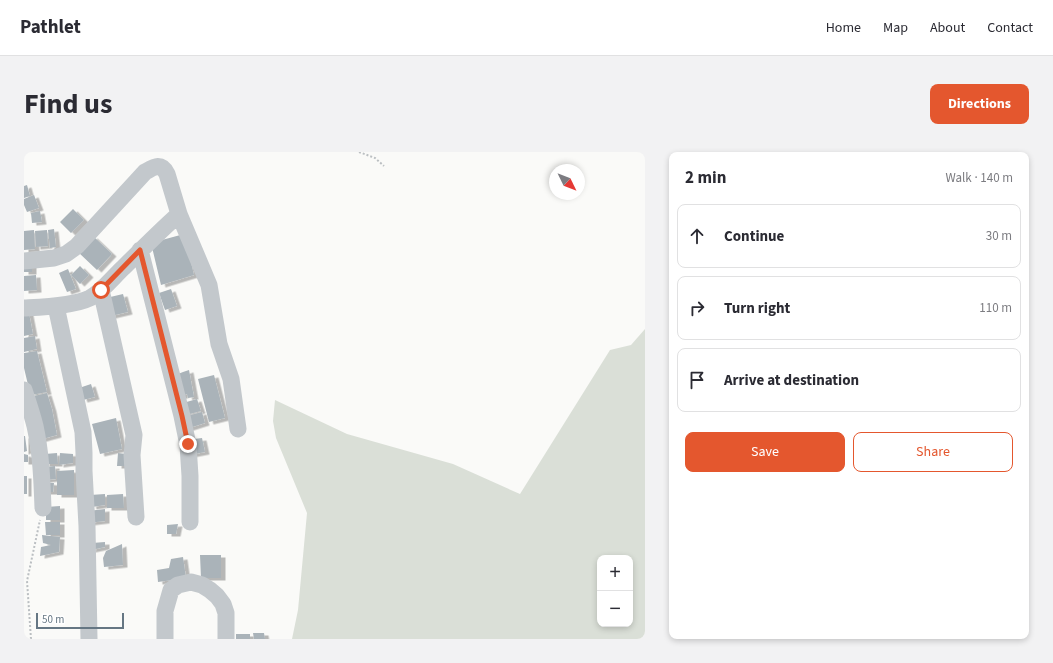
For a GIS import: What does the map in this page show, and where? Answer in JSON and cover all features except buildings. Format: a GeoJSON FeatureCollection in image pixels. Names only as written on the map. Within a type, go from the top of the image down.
{"type":"FeatureCollection","features":[{"type":"Feature","properties":{"kind":"street"},"geometry":{"type":"LineString","coordinates":[[24,261],[54,258],[66,254],[77,246],[145,172],[154,167],[164,169],[167,174],[179,214],[209,285],[219,344],[231,379],[238,429]]}},
{"type":"Feature","properties":{"kind":"street"},"geometry":{"type":"LineString","coordinates":[[24,308],[56,306],[90,298],[101,290],[140,250],[179,214]]}},
{"type":"Feature","properties":{"kind":"street"},"geometry":{"type":"LineString","coordinates":[[140,250],[188,444],[190,522]]}},
{"type":"Feature","properties":{"kind":"street"},"geometry":{"type":"LineString","coordinates":[[101,290],[134,435],[132,455],[136,518]]}},
{"type":"Feature","properties":{"kind":"street"},"geometry":{"type":"LineString","coordinates":[[56,306],[83,432],[87,526],[89,639]]}},
{"type":"Feature","properties":{"kind":"street"},"geometry":{"type":"LineString","coordinates":[[24,390],[35,426],[41,471],[43,508]]}},
{"type":"Feature","properties":{"kind":"street"},"geometry":{"type":"LineString","coordinates":[[165,639],[165,611],[171,590],[191,582],[202,585],[210,590],[223,604],[226,613],[226,639]]}},
{"type":"Feature","properties":{"kind":"path"},"geometry":{"type":"LineString","coordinates":[[360,152],[375,158],[384,166]]}},
{"type":"Feature","properties":{"kind":"path"},"geometry":{"type":"LineString","coordinates":[[30,639],[27,581],[43,508]]}},
{"type":"Feature","properties":{"kind":"shaded area"},"geometry":{"type":"Polygon","coordinates":[[[645,329],[645,639],[292,639],[298,610],[307,513],[276,438],[273,421],[275,400],[347,434],[453,464],[520,494],[610,350],[631,345],[645,329]]]}},
{"type":"Feature","properties":{"kind":"route"},"geometry":{"type":"LineString","coordinates":[[101,290],[140,250],[188,444]]}}]}
